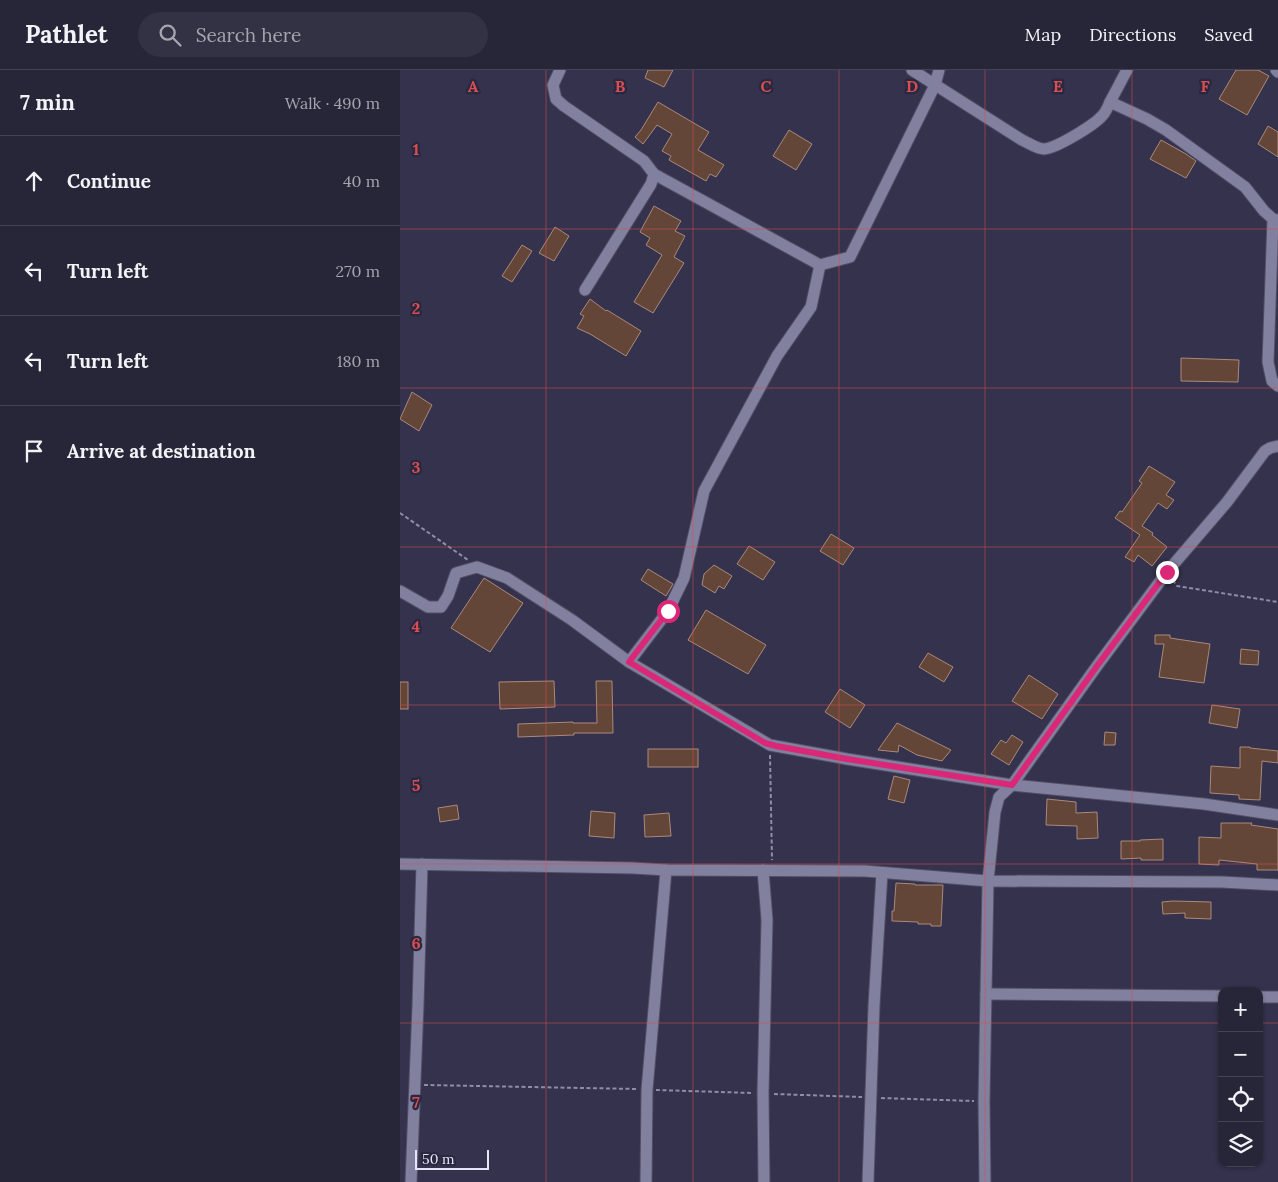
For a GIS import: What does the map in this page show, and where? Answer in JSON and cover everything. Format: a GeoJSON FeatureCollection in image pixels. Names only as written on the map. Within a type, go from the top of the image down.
{"type":"FeatureCollection","features":[{"type":"Feature","properties":{"kind":"street"},"geometry":{"type":"LineString","coordinates":[[560,70],[554,85],[556,99],[644,161],[654,174],[820,265],[850,257],[940,70]]}},
{"type":"Feature","properties":{"kind":"street"},"geometry":{"type":"LineString","coordinates":[[912,70],[1022,140],[1042,149],[1062,144],[1102,117],[1127,70]]}},
{"type":"Feature","properties":{"kind":"street"},"geometry":{"type":"LineString","coordinates":[[1110,102],[1166,130],[1245,188],[1264,211],[1276,219],[1268,362],[1272,381],[1278,386]]}},
{"type":"Feature","properties":{"kind":"street"},"geometry":{"type":"LineString","coordinates":[[585,290],[651,184],[654,174]]}},
{"type":"Feature","properties":{"kind":"street"},"geometry":{"type":"LineString","coordinates":[[629,662],[668,611],[684,578],[704,491],[777,356],[811,307],[820,265]]}},
{"type":"Feature","properties":{"kind":"street"},"geometry":{"type":"LineString","coordinates":[[985,1182],[984,1102],[988,881],[995,812],[999,797],[1012,785],[1167,572],[1227,502],[1265,451],[1278,446]]}},
{"type":"Feature","properties":{"kind":"street"},"geometry":{"type":"LineString","coordinates":[[400,591],[428,607],[441,607],[448,596],[456,573],[477,567],[507,578],[572,620],[629,662],[770,745],[1012,785],[1204,804],[1278,816]]}},
{"type":"Feature","properties":{"kind":"street"},"geometry":{"type":"LineString","coordinates":[[400,864],[624,867],[666,870],[865,871],[988,881],[1222,882],[1278,885]]}},
{"type":"Feature","properties":{"kind":"street"},"geometry":{"type":"LineString","coordinates":[[411,1182],[422,864]]}},
{"type":"Feature","properties":{"kind":"street"},"geometry":{"type":"LineString","coordinates":[[646,1182],[648,1090],[666,870]]}},
{"type":"Feature","properties":{"kind":"street"},"geometry":{"type":"LineString","coordinates":[[764,1182],[763,1094],[768,870]]}},
{"type":"Feature","properties":{"kind":"street"},"geometry":{"type":"LineString","coordinates":[[868,1182],[874,1005],[882,873]]}},
{"type":"Feature","properties":{"kind":"street"},"geometry":{"type":"LineString","coordinates":[[986,994],[1218,996]]}},
{"type":"Feature","properties":{"kind":"street"},"geometry":{"type":"LineString","coordinates":[[1263,997],[1278,997]]}},
{"type":"Feature","properties":{"kind":"path"},"geometry":{"type":"LineString","coordinates":[[400,513],[467,558],[477,567]]}},
{"type":"Feature","properties":{"kind":"path"},"geometry":{"type":"LineString","coordinates":[[1167,572],[1176,586],[1278,602]]}},
{"type":"Feature","properties":{"kind":"path"},"geometry":{"type":"LineString","coordinates":[[768,870],[770,745]]}},
{"type":"Feature","properties":{"kind":"path"},"geometry":{"type":"LineString","coordinates":[[415,1084],[984,1102]]}},
{"type":"Feature","properties":{"kind":"building"},"geometry":{"type":"Polygon","coordinates":[[[648,70],[673,70],[664,87],[645,78],[648,70]]]}},
{"type":"Feature","properties":{"kind":"building"},"geometry":{"type":"Polygon","coordinates":[[[1236,70],[1258,70],[1269,76],[1247,115],[1219,99],[1236,70]]]}},
{"type":"Feature","properties":{"kind":"building"},"geometry":{"type":"Polygon","coordinates":[[[658,102],[709,132],[698,150],[724,165],[716,177],[710,174],[706,181],[669,160],[671,156],[662,151],[672,134],[657,125],[643,144],[635,137],[658,102]]]}},
{"type":"Feature","properties":{"kind":"building"},"geometry":{"type":"Polygon","coordinates":[[[1268,126],[1278,132],[1278,157],[1258,144],[1268,126]]]}},
{"type":"Feature","properties":{"kind":"building"},"geometry":{"type":"Polygon","coordinates":[[[789,130],[812,144],[796,170],[773,156],[789,130]]]}},
{"type":"Feature","properties":{"kind":"building"},"geometry":{"type":"Polygon","coordinates":[[[1161,140],[1196,161],[1186,178],[1150,159],[1161,140]]]}},
{"type":"Feature","properties":{"kind":"building"},"geometry":{"type":"Polygon","coordinates":[[[654,206],[681,221],[675,231],[685,236],[674,257],[684,263],[653,313],[634,302],[662,255],[646,245],[650,238],[640,232],[654,206]]]}},
{"type":"Feature","properties":{"kind":"building"},"geometry":{"type":"Polygon","coordinates":[[[555,227],[569,236],[554,261],[539,253],[555,227]]]}},
{"type":"Feature","properties":{"kind":"building"},"geometry":{"type":"Polygon","coordinates":[[[522,245],[532,251],[512,282],[502,276],[522,245]]]}},
{"type":"Feature","properties":{"kind":"building"},"geometry":{"type":"Polygon","coordinates":[[[590,299],[606,311],[641,331],[626,356],[577,328],[584,316],[580,314],[590,299]]]}},
{"type":"Feature","properties":{"kind":"building"},"geometry":{"type":"Polygon","coordinates":[[[1181,358],[1239,360],[1238,382],[1181,381],[1181,358]]]}},
{"type":"Feature","properties":{"kind":"building"},"geometry":{"type":"Polygon","coordinates":[[[412,392],[432,405],[419,431],[400,419],[412,392]]]}},
{"type":"Feature","properties":{"kind":"building"},"geometry":{"type":"Polygon","coordinates":[[[1149,466],[1175,482],[1166,495],[1174,500],[1167,509],[1158,503],[1142,526],[1153,533],[1152,535],[1167,547],[1152,566],[1138,555],[1134,562],[1125,557],[1140,535],[1115,518],[1120,511],[1122,512],[1142,483],[1139,481],[1149,466]]]}},
{"type":"Feature","properties":{"kind":"building"},"geometry":{"type":"Polygon","coordinates":[[[831,534],[854,548],[843,565],[820,551],[831,534]]]}},
{"type":"Feature","properties":{"kind":"building"},"geometry":{"type":"Polygon","coordinates":[[[749,546],[775,562],[763,580],[737,564],[749,546]]]}},
{"type":"Feature","properties":{"kind":"building"},"geometry":{"type":"Polygon","coordinates":[[[714,565],[732,576],[724,589],[719,586],[715,593],[702,585],[704,574],[714,565]]]}},
{"type":"Feature","properties":{"kind":"building"},"geometry":{"type":"Polygon","coordinates":[[[648,569],[673,584],[666,596],[641,580],[648,569]]]}},
{"type":"Feature","properties":{"kind":"building"},"geometry":{"type":"Polygon","coordinates":[[[484,578],[523,603],[490,652],[451,628],[484,578]]]}},
{"type":"Feature","properties":{"kind":"building"},"geometry":{"type":"Polygon","coordinates":[[[706,610],[766,645],[748,674],[688,640],[706,610]]]}},
{"type":"Feature","properties":{"kind":"building"},"geometry":{"type":"Polygon","coordinates":[[[1155,635],[1170,635],[1170,638],[1210,644],[1204,683],[1159,677],[1164,644],[1155,644],[1155,635]]]}},
{"type":"Feature","properties":{"kind":"building"},"geometry":{"type":"Polygon","coordinates":[[[1241,649],[1259,651],[1258,665],[1240,664],[1241,649]]]}},
{"type":"Feature","properties":{"kind":"building"},"geometry":{"type":"Polygon","coordinates":[[[928,653],[953,667],[944,682],[919,667],[928,653]]]}},
{"type":"Feature","properties":{"kind":"building"},"geometry":{"type":"Polygon","coordinates":[[[1029,675],[1058,694],[1042,719],[1012,701],[1029,675]]]}},
{"type":"Feature","properties":{"kind":"building"},"geometry":{"type":"Polygon","coordinates":[[[554,681],[555,707],[500,709],[499,682],[554,681]]]}},
{"type":"Feature","properties":{"kind":"building"},"geometry":{"type":"Polygon","coordinates":[[[596,681],[612,681],[613,733],[574,733],[574,735],[518,737],[518,724],[597,723],[596,681]]]}},
{"type":"Feature","properties":{"kind":"building"},"geometry":{"type":"Polygon","coordinates":[[[400,682],[408,682],[408,709],[400,709],[400,682]]]}},
{"type":"Feature","properties":{"kind":"building"},"geometry":{"type":"Polygon","coordinates":[[[840,689],[865,705],[850,728],[825,712],[840,689]]]}},
{"type":"Feature","properties":{"kind":"building"},"geometry":{"type":"Polygon","coordinates":[[[1212,705],[1240,709],[1237,728],[1209,723],[1212,705]]]}},
{"type":"Feature","properties":{"kind":"building"},"geometry":{"type":"Polygon","coordinates":[[[897,723],[951,750],[942,761],[917,755],[899,745],[898,752],[878,750],[897,723]]]}},
{"type":"Feature","properties":{"kind":"building"},"geometry":{"type":"Polygon","coordinates":[[[1105,732],[1116,733],[1115,745],[1104,745],[1105,732]]]}},
{"type":"Feature","properties":{"kind":"building"},"geometry":{"type":"Polygon","coordinates":[[[1012,735],[1023,742],[1009,765],[991,754],[1001,740],[1006,743],[1012,735]]]}},
{"type":"Feature","properties":{"kind":"building"},"geometry":{"type":"Polygon","coordinates":[[[1240,747],[1278,751],[1278,763],[1262,761],[1260,800],[1239,799],[1239,795],[1210,793],[1211,766],[1240,768],[1240,747]]]}},
{"type":"Feature","properties":{"kind":"building"},"geometry":{"type":"Polygon","coordinates":[[[648,749],[698,749],[698,767],[648,767],[648,749]]]}},
{"type":"Feature","properties":{"kind":"building"},"geometry":{"type":"Polygon","coordinates":[[[894,776],[910,780],[904,803],[888,799],[894,776]]]}},
{"type":"Feature","properties":{"kind":"building"},"geometry":{"type":"Polygon","coordinates":[[[1047,799],[1076,802],[1076,813],[1097,812],[1098,838],[1077,839],[1077,826],[1046,825],[1047,799]]]}},
{"type":"Feature","properties":{"kind":"building"},"geometry":{"type":"Polygon","coordinates":[[[457,805],[459,819],[440,822],[438,808],[457,805]]]}},
{"type":"Feature","properties":{"kind":"building"},"geometry":{"type":"Polygon","coordinates":[[[591,811],[615,813],[614,838],[589,836],[591,811]]]}},
{"type":"Feature","properties":{"kind":"building"},"geometry":{"type":"Polygon","coordinates":[[[669,813],[671,836],[645,837],[644,815],[669,813]]]}},
{"type":"Feature","properties":{"kind":"building"},"geometry":{"type":"Polygon","coordinates":[[[1221,823],[1252,823],[1251,825],[1278,829],[1278,870],[1257,870],[1257,864],[1219,860],[1219,865],[1199,864],[1199,837],[1221,838],[1221,823]]]}},
{"type":"Feature","properties":{"kind":"building"},"geometry":{"type":"Polygon","coordinates":[[[1163,839],[1163,860],[1121,859],[1121,841],[1163,839]]]}},
{"type":"Feature","properties":{"kind":"building"},"geometry":{"type":"Polygon","coordinates":[[[896,883],[943,885],[941,926],[918,924],[918,922],[892,921],[896,883]]]}},
{"type":"Feature","properties":{"kind":"building"},"geometry":{"type":"Polygon","coordinates":[[[1162,902],[1211,902],[1211,919],[1185,918],[1185,913],[1163,914],[1162,902]]]}},
{"type":"Feature","properties":{"kind":"route"},"geometry":{"type":"LineString","coordinates":[[668,611],[629,662],[765,743],[847,759],[1012,785],[1167,572]]}}]}
